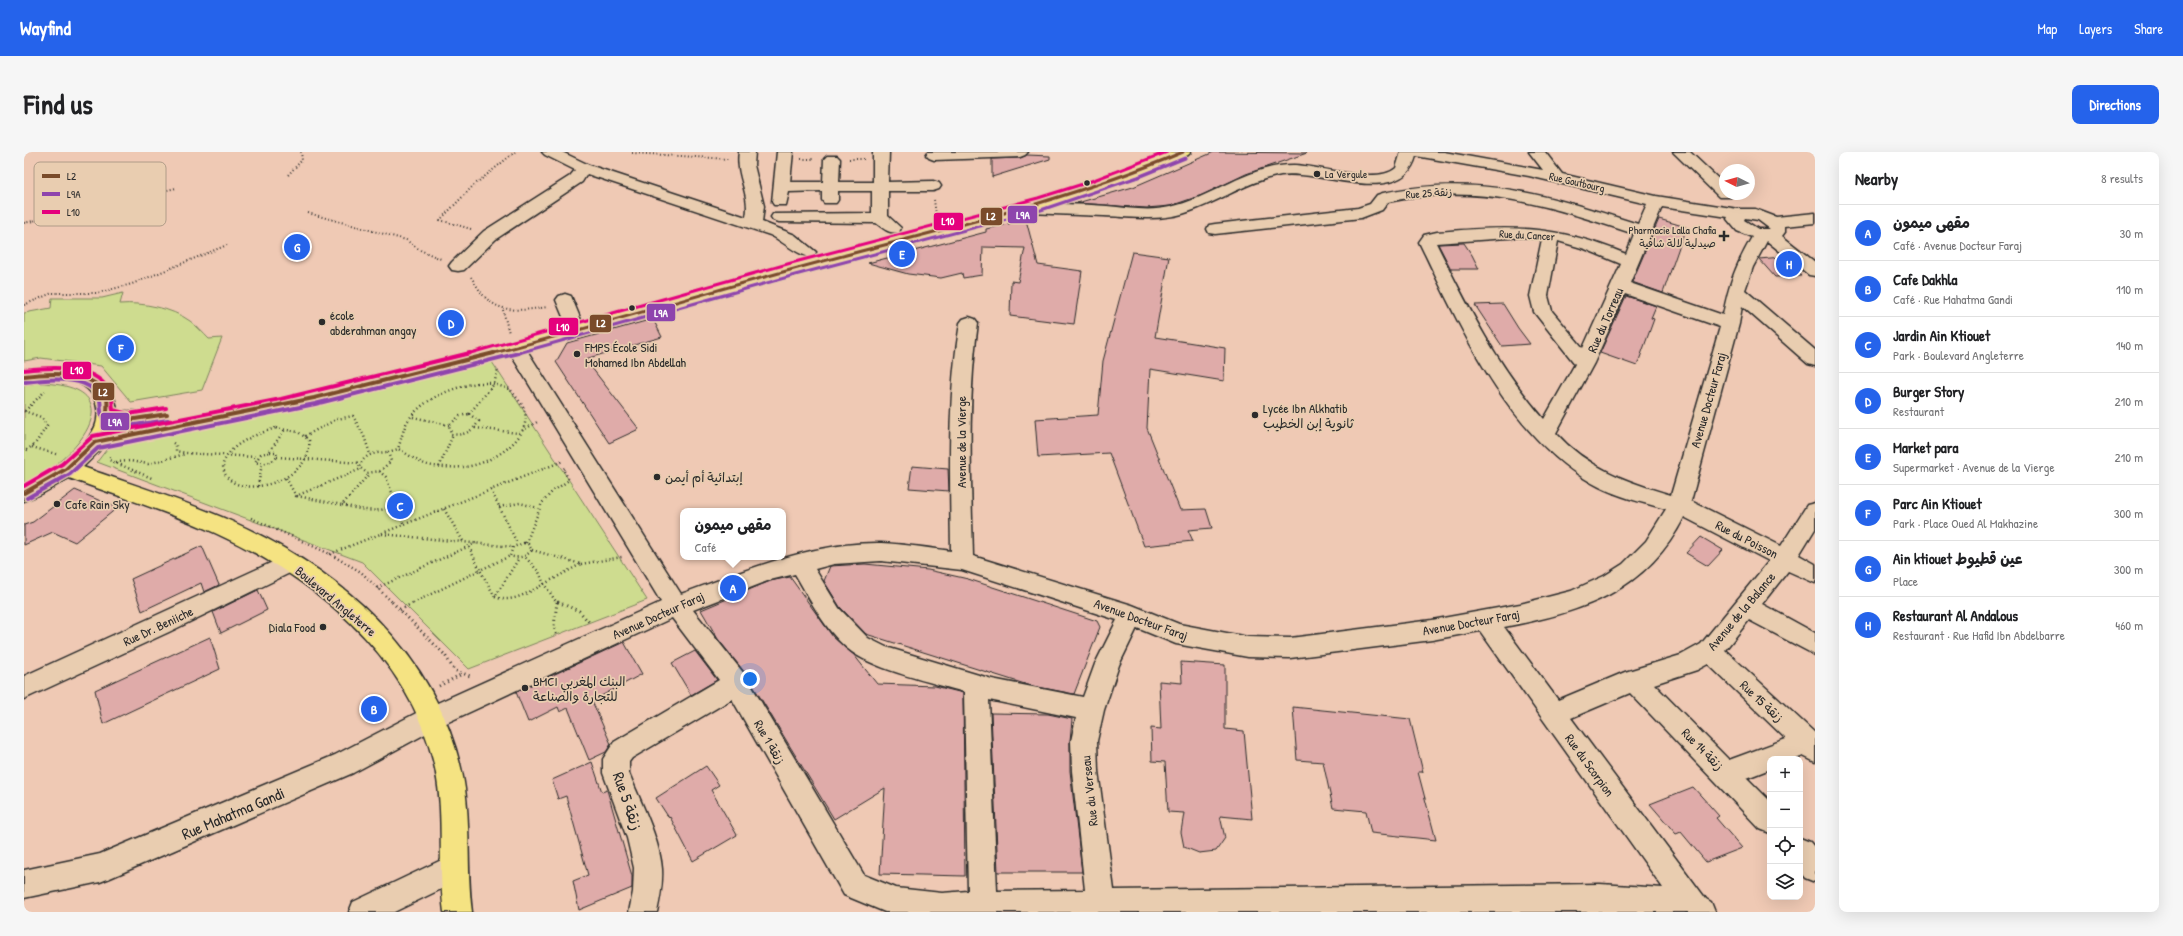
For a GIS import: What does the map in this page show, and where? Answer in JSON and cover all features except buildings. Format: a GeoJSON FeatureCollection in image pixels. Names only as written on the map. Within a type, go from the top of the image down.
{"type":"FeatureCollection","features":[{"type":"Feature","properties":{"kind":"main road"},"geometry":{"type":"LineString","coordinates":[[24,493],[38,487],[64,462],[95,442],[338,393],[513,342],[572,320],[699,286],[808,252],[886,223],[1004,201],[1153,152]]}},
{"type":"Feature","properties":{"kind":"main road"},"geometry":{"type":"LineString","coordinates":[[107,414],[128,420],[315,387],[513,342],[713,294],[793,269],[1028,208],[1131,174],[1183,152]]}},
{"type":"Feature","properties":{"kind":"main road"},"geometry":{"type":"LineString","coordinates":[[24,376],[57,373],[80,377],[97,385],[107,398],[107,414],[105,427],[95,442]]}},
{"type":"Feature","properties":{"kind":"main road","name":"Boulevard Angleterre"},"geometry":{"type":"LineString","coordinates":[[64,462],[224,528],[290,563],[324,588],[377,634],[407,671],[432,717],[446,760],[456,812],[454,868],[458,912]]}},
{"type":"Feature","properties":{"kind":"street"},"geometry":{"type":"LineString","coordinates":[[550,152],[584,168],[753,225],[778,224],[828,218],[886,223],[880,186],[881,152]]}},
{"type":"Feature","properties":{"kind":"street"},"geometry":{"type":"LineString","coordinates":[[746,152],[744,160],[753,188],[756,206],[753,225]]}},
{"type":"Feature","properties":{"kind":"street"},"geometry":{"type":"LineString","coordinates":[[778,224],[785,152]]}},
{"type":"Feature","properties":{"kind":"street"},"geometry":{"type":"LineString","coordinates":[[934,156],[1020,152]]}},
{"type":"Feature","properties":{"kind":"street"},"geometry":{"type":"LineString","coordinates":[[1028,208],[1142,213],[1171,212],[1192,206],[1253,179],[1276,171],[1298,170],[1362,178],[1390,177],[1403,170],[1409,152]]}},
{"type":"Feature","properties":{"kind":"street","name":"Rue Goutbourg"},"geometry":{"type":"LineString","coordinates":[[1417,152],[1529,171],[1656,200],[1766,217],[1769,231]]}},
{"type":"Feature","properties":{"kind":"street"},"geometry":{"type":"LineString","coordinates":[[1537,152],[1557,178]]}},
{"type":"Feature","properties":{"kind":"street"},"geometry":{"type":"LineString","coordinates":[[1681,152],[1719,188]]}},
{"type":"Feature","properties":{"kind":"street"},"geometry":{"type":"LineString","coordinates":[[828,218],[832,159]]}},
{"type":"Feature","properties":{"kind":"street"},"geometry":{"type":"LineString","coordinates":[[458,266],[490,234],[576,179],[584,168]]}},
{"type":"Feature","properties":{"kind":"street"},"geometry":{"type":"LineString","coordinates":[[1529,171],[1529,198]]}},
{"type":"Feature","properties":{"kind":"street"},"geometry":{"type":"LineString","coordinates":[[781,187],[933,186]]}},
{"type":"Feature","properties":{"kind":"street","name":"Rue 25 زنقة"},"geometry":{"type":"LineString","coordinates":[[1215,229],[1361,213],[1376,207],[1383,198],[1397,195],[1483,190],[1529,198],[1643,231]]}},
{"type":"Feature","properties":{"kind":"street","name":"Rue du Torreau"},"geometry":{"type":"LineString","coordinates":[[1545,435],[1585,363],[1631,262],[1656,200]]}},
{"type":"Feature","properties":{"kind":"street"},"geometry":{"type":"LineString","coordinates":[[1730,200],[1741,213]]}},
{"type":"Feature","properties":{"kind":"street"},"geometry":{"type":"LineString","coordinates":[[1769,231],[1815,218]]}},
{"type":"Feature","properties":{"kind":"street"},"geometry":{"type":"LineString","coordinates":[[778,224],[808,252]]}},
{"type":"Feature","properties":{"kind":"street"},"geometry":{"type":"LineString","coordinates":[[1769,231],[1815,271]]}},
{"type":"Feature","properties":{"kind":"street","name":"Avenue Docteur Faraj"},"geometry":{"type":"LineString","coordinates":[[432,717],[676,606],[767,572],[800,562],[834,555],[881,552],[962,561],[1132,615],[1176,634],[1255,647],[1290,648],[1347,642],[1485,620],[1546,608],[1576,599],[1612,584],[1631,570],[1654,547],[1668,527],[1678,505],[1730,324],[1736,291],[1744,267],[1769,231]]}},
{"type":"Feature","properties":{"kind":"street","name":"Rue du Cancer"},"geometry":{"type":"LineString","coordinates":[[1429,248],[1428,240],[1437,237],[1505,232],[1551,235],[1575,241],[1631,262]]}},
{"type":"Feature","properties":{"kind":"street"},"geometry":{"type":"LineString","coordinates":[[1551,235],[1539,296],[1540,301],[1543,312],[1585,363]]}},
{"type":"Feature","properties":{"kind":"street","name":"Rue du Poisson"},"geometry":{"type":"LineString","coordinates":[[1429,248],[1489,361],[1545,435],[1559,450],[1580,466],[1600,478],[1619,487],[1678,505],[1815,574]]}},
{"type":"Feature","properties":{"kind":"street"},"geometry":{"type":"LineString","coordinates":[[1620,286],[1730,324]]}},
{"type":"Feature","properties":{"kind":"street"},"geometry":{"type":"LineString","coordinates":[[1736,291],[1815,360]]}},
{"type":"Feature","properties":{"kind":"street"},"geometry":{"type":"LineString","coordinates":[[565,300],[572,320]]}},
{"type":"Feature","properties":{"kind":"street","name":"Avenue de la Vierge"},"geometry":{"type":"LineString","coordinates":[[962,561],[960,447],[961,377],[969,323]]}},
{"type":"Feature","properties":{"kind":"street","name":"Rue 1 زنقة"},"geometry":{"type":"LineString","coordinates":[[513,342],[676,606],[736,683],[854,885],[896,902],[942,909]]}},
{"type":"Feature","properties":{"kind":"street","name":"Avenue de la Balance"},"geometry":{"type":"LineString","coordinates":[[1553,714],[1634,680],[1688,663],[1710,651],[1785,558],[1815,511]]}},
{"type":"Feature","properties":{"kind":"street"},"geometry":{"type":"LineString","coordinates":[[800,562],[831,616],[860,645],[879,655],[976,685],[1018,696],[1090,710]]}},
{"type":"Feature","properties":{"kind":"street","name":"Rue Dr. Beniiche"},"geometry":{"type":"LineString","coordinates":[[24,688],[161,625],[290,563]]}},
{"type":"Feature","properties":{"kind":"street"},"geometry":{"type":"LineString","coordinates":[[1747,606],[1815,645]]}},
{"type":"Feature","properties":{"kind":"street","name":"Rue du Verseau"},"geometry":{"type":"LineString","coordinates":[[1101,904],[1085,771],[1084,741],[1090,710],[1106,664],[1132,615]]}},
{"type":"Feature","properties":{"kind":"street","name":"Rue du Scorpion"},"geometry":{"type":"LineString","coordinates":[[1485,620],[1699,910]]}},
{"type":"Feature","properties":{"kind":"street","name":"Rue 15 زنقة"},"geometry":{"type":"LineString","coordinates":[[1710,651],[1811,747]]}},
{"type":"Feature","properties":{"kind":"street","name":"Rue 14 زنقة"},"geometry":{"type":"LineString","coordinates":[[1634,680],[1727,773],[1767,817]]}},
{"type":"Feature","properties":{"kind":"street","name":"Rue 5 زنقة"},"geometry":{"type":"LineString","coordinates":[[643,912],[647,892],[648,868],[641,838],[616,773],[616,759],[623,750],[736,683]]}},
{"type":"Feature","properties":{"kind":"street"},"geometry":{"type":"LineString","coordinates":[[976,685],[983,905]]}},
{"type":"Feature","properties":{"kind":"street","name":"Rue Mahatma Gandi"},"geometry":{"type":"LineString","coordinates":[[24,884],[100,868],[172,839],[344,764],[432,717]]}},
{"type":"Feature","properties":{"kind":"street"},"geometry":{"type":"LineString","coordinates":[[1727,773],[1811,747]]}},
{"type":"Feature","properties":{"kind":"street"},"geometry":{"type":"LineString","coordinates":[[1803,855],[1815,868]]}},
{"type":"Feature","properties":{"kind":"street"},"geometry":{"type":"LineString","coordinates":[[363,912],[454,868]]}},
{"type":"Feature","properties":{"kind":"street"},"geometry":{"type":"LineString","coordinates":[[942,909],[983,905],[1101,904],[1265,908],[1600,898],[1654,900],[1699,910]]}},
{"type":"Feature","properties":{"kind":"path"},"geometry":{"type":"LineString","coordinates":[[288,175],[302,160],[301,152]]}},
{"type":"Feature","properties":{"kind":"path"},"geometry":{"type":"LineString","coordinates":[[490,234],[440,220],[473,186],[515,152]]}},
{"type":"Feature","properties":{"kind":"path"},"geometry":{"type":"LineString","coordinates":[[166,190],[176,188]]}},
{"type":"Feature","properties":{"kind":"path"},"geometry":{"type":"LineString","coordinates":[[24,223],[34,221]]}},
{"type":"Feature","properties":{"kind":"path"},"geometry":{"type":"LineString","coordinates":[[24,305],[52,293],[97,293],[132,284],[228,244]]}},
{"type":"Feature","properties":{"kind":"path"},"geometry":{"type":"LineString","coordinates":[[503,310],[513,342]]}},
{"type":"Feature","properties":{"kind":"path"},"geometry":{"type":"LineString","coordinates":[[398,449],[406,426],[412,417],[424,406],[447,391],[480,383],[494,384],[510,389],[525,412],[523,431]]}},
{"type":"Feature","properties":{"kind":"path"},"geometry":{"type":"LineString","coordinates":[[449,425],[460,416],[468,414],[494,384]]}},
{"type":"Feature","properties":{"kind":"path"},"geometry":{"type":"LineString","coordinates":[[25,411],[46,390]]}},
{"type":"Feature","properties":{"kind":"path"},"geometry":{"type":"LineString","coordinates":[[24,452],[31,447],[47,426],[45,419],[40,415],[25,411]]}},
{"type":"Feature","properties":{"kind":"path"},"geometry":{"type":"LineString","coordinates":[[454,435],[468,434],[476,428],[479,421],[468,414]]}},
{"type":"Feature","properties":{"kind":"path"},"geometry":{"type":"LineString","coordinates":[[305,436],[337,419],[353,416],[364,436],[370,454]]}},
{"type":"Feature","properties":{"kind":"path"},"geometry":{"type":"LineString","coordinates":[[412,417],[449,425]]}},
{"type":"Feature","properties":{"kind":"path"},"geometry":{"type":"LineString","coordinates":[[361,469],[361,463],[370,454],[398,449],[409,454],[414,460],[440,467],[465,467],[481,463],[504,451],[523,431],[543,418]]}},
{"type":"Feature","properties":{"kind":"path"},"geometry":{"type":"LineString","coordinates":[[449,425],[451,434],[454,435]]}},
{"type":"Feature","properties":{"kind":"path"},"geometry":{"type":"LineString","coordinates":[[276,428],[294,429],[305,436],[310,446],[309,455],[286,478],[258,486],[243,487],[232,481],[223,468],[227,456],[252,437],[276,428]]}},
{"type":"Feature","properties":{"kind":"path"},"geometry":{"type":"LineString","coordinates":[[270,451],[286,428]]}},
{"type":"Feature","properties":{"kind":"path"},"geometry":{"type":"LineString","coordinates":[[476,428],[509,432],[523,431]]}},
{"type":"Feature","properties":{"kind":"path"},"geometry":{"type":"LineString","coordinates":[[440,467],[454,435]]}},
{"type":"Feature","properties":{"kind":"path"},"geometry":{"type":"LineString","coordinates":[[169,440],[176,445],[176,450],[186,453],[257,457],[264,452],[270,451],[276,452],[277,457]]}},
{"type":"Feature","properties":{"kind":"path"},"geometry":{"type":"LineString","coordinates":[[31,447],[64,462]]}},
{"type":"Feature","properties":{"kind":"path"},"geometry":{"type":"LineString","coordinates":[[342,505],[369,474],[379,471],[390,461],[388,452]]}},
{"type":"Feature","properties":{"kind":"path"},"geometry":{"type":"LineString","coordinates":[[112,461],[148,464],[186,453]]}},
{"type":"Feature","properties":{"kind":"path"},"geometry":{"type":"LineString","coordinates":[[112,454],[109,460],[158,481]]}},
{"type":"Feature","properties":{"kind":"path"},"geometry":{"type":"LineString","coordinates":[[257,457],[255,462],[262,464],[273,462],[277,457]]}},
{"type":"Feature","properties":{"kind":"path"},"geometry":{"type":"LineString","coordinates":[[277,457],[361,463]]}},
{"type":"Feature","properties":{"kind":"path"},"geometry":{"type":"LineString","coordinates":[[330,554],[568,460]]}},
{"type":"Feature","properties":{"kind":"path"},"geometry":{"type":"LineString","coordinates":[[258,486],[262,464]]}},
{"type":"Feature","properties":{"kind":"path"},"geometry":{"type":"LineString","coordinates":[[526,544],[533,531],[538,508],[554,489],[569,480],[562,469],[572,465]]}},
{"type":"Feature","properties":{"kind":"path"},"geometry":{"type":"LineString","coordinates":[[361,469],[369,474]]}},
{"type":"Feature","properties":{"kind":"path"},"geometry":{"type":"LineString","coordinates":[[296,496],[361,469]]}},
{"type":"Feature","properties":{"kind":"path"},"geometry":{"type":"LineString","coordinates":[[379,471],[386,477],[404,525]]}},
{"type":"Feature","properties":{"kind":"path"},"geometry":{"type":"LineString","coordinates":[[286,478],[296,496],[378,510],[387,510],[396,503]]}},
{"type":"Feature","properties":{"kind":"path"},"geometry":{"type":"LineString","coordinates":[[491,490],[517,543]]}},
{"type":"Feature","properties":{"kind":"path"},"geometry":{"type":"LineString","coordinates":[[499,507],[520,503],[538,508]]}},
{"type":"Feature","properties":{"kind":"path"},"geometry":{"type":"LineString","coordinates":[[444,509],[463,542]]}},
{"type":"Feature","properties":{"kind":"path"},"geometry":{"type":"LineString","coordinates":[[249,516],[330,554],[361,572],[445,655],[450,666],[460,675],[472,676]]}},
{"type":"Feature","properties":{"kind":"path"},"geometry":{"type":"LineString","coordinates":[[382,534],[512,547]]}},
{"type":"Feature","properties":{"kind":"path"},"geometry":{"type":"LineString","coordinates":[[377,588],[476,543]]}},
{"type":"Feature","properties":{"kind":"path"},"geometry":{"type":"LineString","coordinates":[[510,556],[512,547],[517,543],[526,544],[532,550],[581,564]]}},
{"type":"Feature","properties":{"kind":"path"},"geometry":{"type":"LineString","coordinates":[[468,547],[495,598],[508,601],[581,564],[629,555]]}},
{"type":"Feature","properties":{"kind":"path"},"geometry":{"type":"LineString","coordinates":[[400,610],[510,556],[519,558],[525,557],[532,550]]}},
{"type":"Feature","properties":{"kind":"path"},"geometry":{"type":"LineString","coordinates":[[525,557],[539,572],[544,584],[556,602],[554,626],[557,637]]}},
{"type":"Feature","properties":{"kind":"path"},"geometry":{"type":"LineString","coordinates":[[495,598],[519,558]]}},
{"type":"Feature","properties":{"kind":"path"},"geometry":{"type":"LineString","coordinates":[[556,602],[577,608],[585,614],[589,622]]}},
{"type":"Feature","properties":{"kind":"path"},"geometry":{"type":"LineString","coordinates":[[585,624],[593,621]]}},
{"type":"Feature","properties":{"kind":"path"},"geometry":{"type":"LineString","coordinates":[[552,640],[562,634]]}},
{"type":"Feature","properties":{"kind":"green space"},"geometry":{"type":"Polygon","coordinates":[[[123,293],[120,304],[138,304],[166,309],[183,316],[198,327],[209,339],[222,338],[202,390],[131,402],[101,366],[41,358],[24,361],[24,313],[51,308],[52,298],[102,298],[123,293]]]}},
{"type":"Feature","properties":{"kind":"green space"},"geometry":{"type":"Polygon","coordinates":[[[492,362],[647,600],[469,669],[362,562],[97,462],[110,445],[304,407],[492,362]]]}},
{"type":"Feature","properties":{"kind":"green space"},"geometry":{"type":"Polygon","coordinates":[[[38,383],[69,387],[86,397],[92,410],[89,426],[78,443],[62,459],[44,473],[24,483],[24,385],[38,383]]]}},
{"type":"Feature","properties":{"kind":"transit line","name":"L10"},"geometry":{"type":"LineString","coordinates":[[24,486],[62,464],[93,436],[281,399],[456,357],[791,263],[1038,198],[1086,183],[1167,152]]}},
{"type":"Feature","properties":{"kind":"transit line","name":"L2"},"geometry":{"type":"LineString","coordinates":[[24,493],[66,469],[95,442],[314,398],[514,348],[793,269],[1039,204],[1136,172],[1183,152]]}},
{"type":"Feature","properties":{"kind":"transit line","name":"L9A"},"geometry":{"type":"LineString","coordinates":[[27,498],[70,474],[98,448],[315,404],[515,354],[795,275],[1041,210],[1138,177],[1185,158]]}},
{"type":"Feature","properties":{"kind":"transit line","name":"L10"},"geometry":{"type":"LineString","coordinates":[[24,370],[37,368],[66,369],[81,371],[94,376],[105,384],[111,395],[113,410],[128,414],[166,408]]}},
{"type":"Feature","properties":{"kind":"transit line","name":"L2"},"geometry":{"type":"LineString","coordinates":[[24,376],[58,374],[82,377],[101,389],[107,398],[107,414],[128,420],[167,414]]}},
{"type":"Feature","properties":{"kind":"transit line","name":"L9A"},"geometry":{"type":"LineString","coordinates":[[25,382],[53,379],[74,381],[83,384],[91,388],[99,397],[103,418],[128,426],[168,420]]}},
{"type":"Feature","properties":{"kind":"place","name":"La Vergule"},"geometry":{"type":"Point","coordinates":[1317,174]}},
{"type":"Feature","properties":{"kind":"place","name":"Pharmacie Lalla Chafia صيدلية لالة شافية"},"geometry":{"type":"Point","coordinates":[1724,236]}},
{"type":"Feature","properties":{"kind":"place","name":"Ain ktiouet عين قطيوط"},"geometry":{"type":"Point","coordinates":[297,247]}},
{"type":"Feature","properties":{"kind":"place","name":"Market para"},"geometry":{"type":"Point","coordinates":[902,254]}},
{"type":"Feature","properties":{"kind":"place","name":"Restaurant Al Andalous"},"geometry":{"type":"Point","coordinates":[1789,264]}},
{"type":"Feature","properties":{"kind":"place","name":"école abderahman angay"},"geometry":{"type":"Point","coordinates":[322,322]}},
{"type":"Feature","properties":{"kind":"place","name":"Burger Story"},"geometry":{"type":"Point","coordinates":[451,323]}},
{"type":"Feature","properties":{"kind":"place","name":"Parc Ain Ktiouet"},"geometry":{"type":"Point","coordinates":[121,348]}},
{"type":"Feature","properties":{"kind":"place","name":"FMPS École Sidi Mohamed Ibn Abdellah"},"geometry":{"type":"Point","coordinates":[577,354]}},
{"type":"Feature","properties":{"kind":"place","name":"Lycée Ibn Alkhatib ثانوية إبن الخطيب"},"geometry":{"type":"Point","coordinates":[1255,415]}},
{"type":"Feature","properties":{"kind":"place","name":"إبتدائية أم أيمن"},"geometry":{"type":"Point","coordinates":[657,477]}},
{"type":"Feature","properties":{"kind":"place","name":"Cafe Rain Sky"},"geometry":{"type":"Point","coordinates":[57,504]}},
{"type":"Feature","properties":{"kind":"place","name":"Jardin Ain Ktiouet"},"geometry":{"type":"Point","coordinates":[400,506]}},
{"type":"Feature","properties":{"kind":"place","name":"مقهى ميمون"},"geometry":{"type":"Point","coordinates":[733,588]}},
{"type":"Feature","properties":{"kind":"place","name":"Diala Food"},"geometry":{"type":"Point","coordinates":[323,627]}},
{"type":"Feature","properties":{"kind":"place","name":"BMCI البنك المغربي للتجارة والصناعة"},"geometry":{"type":"Point","coordinates":[525,688]}},
{"type":"Feature","properties":{"kind":"place","name":"Cafe Dakhla"},"geometry":{"type":"Point","coordinates":[374,709]}}]}
